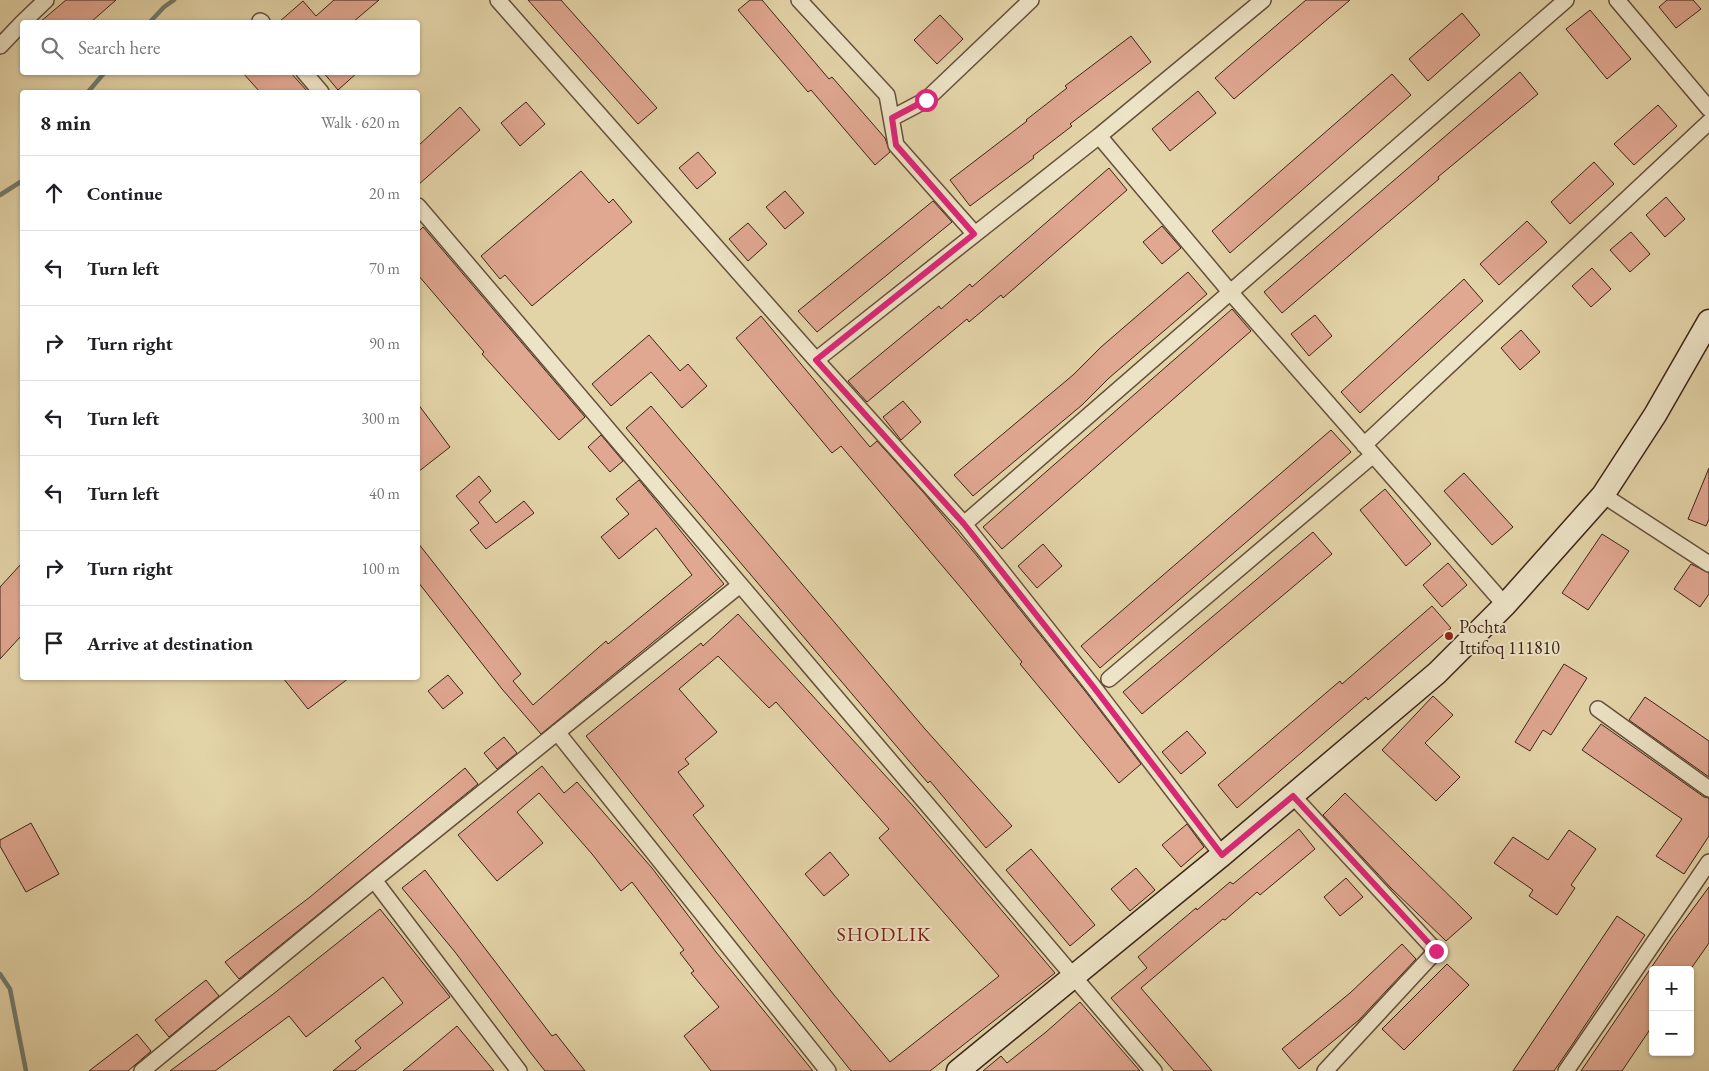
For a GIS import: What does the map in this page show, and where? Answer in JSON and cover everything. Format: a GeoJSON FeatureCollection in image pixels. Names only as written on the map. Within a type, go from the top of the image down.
{"type":"FeatureCollection","features":[{"type":"Feature","properties":{"kind":"main road"},"geometry":{"type":"LineString","coordinates":[[958,1071],[1222,855],[1437,673],[1505,605],[1603,495],[1655,415],[1709,321]]}},
{"type":"Feature","properties":{"kind":"street"},"geometry":{"type":"LineString","coordinates":[[26,20],[46,0]]}},
{"type":"Feature","properties":{"kind":"street"},"geometry":{"type":"LineString","coordinates":[[498,0],[816,360],[964,524],[1092,685],[1222,855]]}},
{"type":"Feature","properties":{"kind":"street"},"geometry":{"type":"LineString","coordinates":[[799,0],[887,95],[896,145],[974,234]]}},
{"type":"Feature","properties":{"kind":"street"},"geometry":{"type":"LineString","coordinates":[[892,118],[926,100],[1030,0]]}},
{"type":"Feature","properties":{"kind":"street"},"geometry":{"type":"LineString","coordinates":[[816,360],[1099,136],[1262,0]]}},
{"type":"Feature","properties":{"kind":"street"},"geometry":{"type":"LineString","coordinates":[[964,524],[1566,0]]}},
{"type":"Feature","properties":{"kind":"street"},"geometry":{"type":"LineString","coordinates":[[1617,0],[1709,109]]}},
{"type":"Feature","properties":{"kind":"street"},"geometry":{"type":"LineString","coordinates":[[0,46],[20,26]]}},
{"type":"Feature","properties":{"kind":"street"},"geometry":{"type":"LineString","coordinates":[[307,75],[319,90]]}},
{"type":"Feature","properties":{"kind":"street"},"geometry":{"type":"LineString","coordinates":[[1108,679],[1368,450],[1709,122]]}},
{"type":"Feature","properties":{"kind":"street"},"geometry":{"type":"LineString","coordinates":[[1099,136],[1231,293],[1505,605]]}},
{"type":"Feature","properties":{"kind":"street"},"geometry":{"type":"LineString","coordinates":[[420,208],[1154,1071]]}},
{"type":"Feature","properties":{"kind":"street"},"geometry":{"type":"LineString","coordinates":[[1603,495],[1709,564]]}},
{"type":"Feature","properties":{"kind":"street"},"geometry":{"type":"LineString","coordinates":[[142,1071],[374,880],[740,585]]}},
{"type":"Feature","properties":{"kind":"street"},"geometry":{"type":"LineString","coordinates":[[1598,709],[1709,789]]}},
{"type":"Feature","properties":{"kind":"street"},"geometry":{"type":"LineString","coordinates":[[557,732],[828,1071]]}},
{"type":"Feature","properties":{"kind":"street"},"geometry":{"type":"LineString","coordinates":[[1293,796],[1436,951],[1325,1071]]}},
{"type":"Feature","properties":{"kind":"street"},"geometry":{"type":"LineString","coordinates":[[1566,1071],[1709,862]]}},
{"type":"Feature","properties":{"kind":"street"},"geometry":{"type":"LineString","coordinates":[[374,880],[519,1071]]}},
{"type":"Feature","properties":{"kind":"building"},"geometry":{"type":"Polygon","coordinates":[[[66,0],[116,0],[93,20],[42,20],[66,0]]]}},
{"type":"Feature","properties":{"kind":"building"},"geometry":{"type":"Polygon","coordinates":[[[334,0],[379,0],[355,20],[281,20],[303,1],[316,16],[334,0]]]}},
{"type":"Feature","properties":{"kind":"building"},"geometry":{"type":"Polygon","coordinates":[[[528,0],[561,0],[657,108],[638,124],[528,0]]]}},
{"type":"Feature","properties":{"kind":"building"},"geometry":{"type":"Polygon","coordinates":[[[750,0],[762,0],[829,79],[832,77],[885,138],[890,152],[875,165],[811,90],[808,92],[738,10],[750,0]]]}},
{"type":"Feature","properties":{"kind":"building"},"geometry":{"type":"Polygon","coordinates":[[[1306,0],[1350,0],[1234,99],[1215,78],[1306,0]]]}},
{"type":"Feature","properties":{"kind":"building"},"geometry":{"type":"Polygon","coordinates":[[[1667,0],[1693,0],[1701,9],[1676,28],[1659,7],[1667,0]]]}},
{"type":"Feature","properties":{"kind":"building"},"geometry":{"type":"Polygon","coordinates":[[[1590,10],[1631,59],[1607,79],[1566,29],[1590,10]]]}},
{"type":"Feature","properties":{"kind":"building"},"geometry":{"type":"Polygon","coordinates":[[[1462,13],[1480,35],[1428,81],[1409,59],[1462,13]]]}},
{"type":"Feature","properties":{"kind":"building"},"geometry":{"type":"Polygon","coordinates":[[[940,15],[963,39],[937,64],[914,40],[940,15]]]}},
{"type":"Feature","properties":{"kind":"building"},"geometry":{"type":"Polygon","coordinates":[[[1131,36],[1151,62],[1070,124],[1072,126],[1033,156],[1034,158],[970,206],[950,180],[1027,121],[1067,88],[1065,86],[1131,36]]]}},
{"type":"Feature","properties":{"kind":"building"},"geometry":{"type":"Polygon","coordinates":[[[1520,72],[1538,94],[1438,177],[1439,179],[1282,313],[1264,292],[1520,72]]]}},
{"type":"Feature","properties":{"kind":"building"},"geometry":{"type":"Polygon","coordinates":[[[1392,74],[1411,95],[1230,253],[1212,231],[1392,74]]]}},
{"type":"Feature","properties":{"kind":"building"},"geometry":{"type":"Polygon","coordinates":[[[245,75],[293,75],[306,90],[258,90],[245,75]]]}},
{"type":"Feature","properties":{"kind":"building"},"geometry":{"type":"Polygon","coordinates":[[[326,75],[355,75],[338,90],[326,75]]]}},
{"type":"Feature","properties":{"kind":"building"},"geometry":{"type":"Polygon","coordinates":[[[1198,91],[1216,113],[1170,151],[1152,129],[1198,91]]]}},
{"type":"Feature","properties":{"kind":"building"},"geometry":{"type":"Polygon","coordinates":[[[526,102],[545,124],[520,146],[501,123],[526,102]]]}},
{"type":"Feature","properties":{"kind":"building"},"geometry":{"type":"Polygon","coordinates":[[[1658,105],[1677,126],[1634,165],[1614,144],[1658,105]]]}},
{"type":"Feature","properties":{"kind":"building"},"geometry":{"type":"Polygon","coordinates":[[[460,107],[480,130],[420,183],[420,144],[460,107]]]}},
{"type":"Feature","properties":{"kind":"building"},"geometry":{"type":"Polygon","coordinates":[[[698,152],[716,173],[697,189],[679,168],[698,152]]]}},
{"type":"Feature","properties":{"kind":"building"},"geometry":{"type":"Polygon","coordinates":[[[1594,162],[1614,184],[1570,224],[1551,202],[1594,162]]]}},
{"type":"Feature","properties":{"kind":"building"},"geometry":{"type":"Polygon","coordinates":[[[1109,168],[1127,190],[1003,298],[1001,295],[969,322],[967,319],[867,402],[848,381],[939,306],[941,309],[970,284],[972,287],[1109,168]]]}},
{"type":"Feature","properties":{"kind":"building"},"geometry":{"type":"Polygon","coordinates":[[[581,171],[609,203],[613,199],[632,222],[532,306],[505,275],[500,279],[481,256],[581,171]]]}},
{"type":"Feature","properties":{"kind":"building"},"geometry":{"type":"Polygon","coordinates":[[[785,191],[804,213],[785,229],[766,207],[785,191]]]}},
{"type":"Feature","properties":{"kind":"building"},"geometry":{"type":"Polygon","coordinates":[[[1666,197],[1685,219],[1665,237],[1646,215],[1666,197]]]}},
{"type":"Feature","properties":{"kind":"building"},"geometry":{"type":"Polygon","coordinates":[[[933,201],[952,222],[817,332],[798,311],[933,201]]]}},
{"type":"Feature","properties":{"kind":"building"},"geometry":{"type":"Polygon","coordinates":[[[1527,221],[1547,242],[1499,285],[1480,264],[1527,221]]]}},
{"type":"Feature","properties":{"kind":"building"},"geometry":{"type":"Polygon","coordinates":[[[748,223],[767,244],[748,261],[729,239],[748,223]]]}},
{"type":"Feature","properties":{"kind":"building"},"geometry":{"type":"Polygon","coordinates":[[[1162,226],[1181,248],[1162,264],[1143,242],[1162,226]]]}},
{"type":"Feature","properties":{"kind":"building"},"geometry":{"type":"Polygon","coordinates":[[[423,227],[585,417],[559,440],[482,354],[484,352],[420,277],[420,230],[423,227]]]}},
{"type":"Feature","properties":{"kind":"building"},"geometry":{"type":"Polygon","coordinates":[[[1631,232],[1650,254],[1630,272],[1610,250],[1631,232]]]}},
{"type":"Feature","properties":{"kind":"building"},"geometry":{"type":"Polygon","coordinates":[[[1592,268],[1611,289],[1591,307],[1572,286],[1592,268]]]}},
{"type":"Feature","properties":{"kind":"building"},"geometry":{"type":"Polygon","coordinates":[[[1188,272],[1207,294],[1109,378],[1082,405],[973,496],[954,475],[1073,375],[1101,347],[1188,272]]]}},
{"type":"Feature","properties":{"kind":"building"},"geometry":{"type":"Polygon","coordinates":[[[1464,279],[1483,301],[1360,413],[1341,392],[1464,279]]]}},
{"type":"Feature","properties":{"kind":"building"},"geometry":{"type":"Polygon","coordinates":[[[1232,309],[1251,331],[1002,549],[983,527],[1232,309]]]}},
{"type":"Feature","properties":{"kind":"building"},"geometry":{"type":"Polygon","coordinates":[[[1315,315],[1332,336],[1309,356],[1291,334],[1315,315]]]}},
{"type":"Feature","properties":{"kind":"building"},"geometry":{"type":"Polygon","coordinates":[[[761,316],[870,447],[877,441],[923,492],[977,556],[1141,764],[1119,783],[1020,664],[1022,662],[967,595],[841,446],[832,453],[736,338],[761,316]]]}},
{"type":"Feature","properties":{"kind":"building"},"geometry":{"type":"Polygon","coordinates":[[[1521,330],[1540,352],[1520,370],[1501,348],[1521,330]]]}},
{"type":"Feature","properties":{"kind":"building"},"geometry":{"type":"Polygon","coordinates":[[[649,335],[680,371],[688,364],[707,386],[682,408],[651,372],[611,406],[592,384],[649,335]]]}},
{"type":"Feature","properties":{"kind":"building"},"geometry":{"type":"Polygon","coordinates":[[[903,401],[921,422],[901,440],[883,417],[903,401]]]}},
{"type":"Feature","properties":{"kind":"building"},"geometry":{"type":"Polygon","coordinates":[[[651,406],[925,729],[1012,826],[986,848],[930,781],[928,783],[909,761],[626,428],[651,406]]]}},
{"type":"Feature","properties":{"kind":"building"},"geometry":{"type":"Polygon","coordinates":[[[420,407],[450,447],[420,470],[420,407]]]}},
{"type":"Feature","properties":{"kind":"building"},"geometry":{"type":"Polygon","coordinates":[[[1331,430],[1351,452],[1100,668],[1081,646],[1331,430]]]}},
{"type":"Feature","properties":{"kind":"building"},"geometry":{"type":"Polygon","coordinates":[[[601,435],[623,461],[610,472],[588,447],[601,435]]]}},
{"type":"Feature","properties":{"kind":"building"},"geometry":{"type":"Polygon","coordinates":[[[1709,468],[1709,519],[1706,526],[1688,519],[1709,468]]]}},
{"type":"Feature","properties":{"kind":"building"},"geometry":{"type":"Polygon","coordinates":[[[1464,473],[1513,527],[1492,545],[1444,491],[1464,473]]]}},
{"type":"Feature","properties":{"kind":"building"},"geometry":{"type":"Polygon","coordinates":[[[479,476],[491,491],[479,502],[496,523],[524,501],[534,513],[486,549],[470,530],[479,523],[456,496],[479,476]]]}},
{"type":"Feature","properties":{"kind":"building"},"geometry":{"type":"Polygon","coordinates":[[[639,480],[724,584],[541,734],[502,689],[420,585],[420,546],[521,674],[513,681],[533,705],[606,641],[608,644],[692,575],[656,528],[619,559],[601,537],[629,514],[616,499],[639,480]]]}},
{"type":"Feature","properties":{"kind":"building"},"geometry":{"type":"Polygon","coordinates":[[[1385,489],[1431,544],[1406,566],[1360,510],[1385,489]]]}},
{"type":"Feature","properties":{"kind":"building"},"geometry":{"type":"Polygon","coordinates":[[[1313,532],[1332,554],[1142,714],[1123,692],[1313,532]]]}},
{"type":"Feature","properties":{"kind":"building"},"geometry":{"type":"Polygon","coordinates":[[[1602,534],[1629,551],[1588,610],[1562,593],[1602,534]]]}},
{"type":"Feature","properties":{"kind":"building"},"geometry":{"type":"Polygon","coordinates":[[[1043,544],[1062,566],[1037,588],[1018,566],[1043,544]]]}},
{"type":"Feature","properties":{"kind":"building"},"geometry":{"type":"Polygon","coordinates":[[[1448,563],[1467,585],[1442,607],[1423,585],[1448,563]]]}},
{"type":"Feature","properties":{"kind":"building"},"geometry":{"type":"Polygon","coordinates":[[[1691,564],[1709,573],[1709,594],[1700,607],[1674,589],[1691,564]]]}},
{"type":"Feature","properties":{"kind":"building"},"geometry":{"type":"Polygon","coordinates":[[[20,565],[20,637],[0,659],[0,587],[20,565]]]}},
{"type":"Feature","properties":{"kind":"building"},"geometry":{"type":"Polygon","coordinates":[[[1432,606],[1451,628],[1368,700],[1366,697],[1237,808],[1218,785],[1340,681],[1342,684],[1432,606]]]}},
{"type":"Feature","properties":{"kind":"building"},"geometry":{"type":"Polygon","coordinates":[[[738,614],[913,806],[1055,973],[930,1071],[851,1071],[586,736],[701,643],[703,646],[738,614]],[[718,656],[679,689],[717,732],[685,759],[689,764],[678,772],[704,806],[693,815],[834,995],[890,1062],[999,976],[879,838],[889,829],[776,702],[769,708],[718,656]]]}},
{"type":"Feature","properties":{"kind":"building"},"geometry":{"type":"Polygon","coordinates":[[[1564,664],[1587,678],[1551,735],[1543,730],[1530,751],[1515,742],[1564,664]]]}},
{"type":"Feature","properties":{"kind":"building"},"geometry":{"type":"Polygon","coordinates":[[[448,675],[463,693],[443,709],[428,691],[448,675]]]}},
{"type":"Feature","properties":{"kind":"building"},"geometry":{"type":"Polygon","coordinates":[[[285,680],[346,680],[308,709],[285,680]]]}},
{"type":"Feature","properties":{"kind":"building"},"geometry":{"type":"Polygon","coordinates":[[[1433,696],[1453,715],[1425,743],[1460,777],[1436,801],[1382,750],[1433,696]]]}},
{"type":"Feature","properties":{"kind":"building"},"geometry":{"type":"Polygon","coordinates":[[[1645,697],[1709,741],[1709,777],[1629,720],[1645,697]]]}},
{"type":"Feature","properties":{"kind":"building"},"geometry":{"type":"Polygon","coordinates":[[[1601,724],[1704,797],[1709,798],[1709,836],[1684,874],[1656,856],[1682,819],[1582,750],[1601,724]]]}},
{"type":"Feature","properties":{"kind":"building"},"geometry":{"type":"Polygon","coordinates":[[[1187,731],[1206,753],[1181,774],[1162,752],[1187,731]]]}},
{"type":"Feature","properties":{"kind":"building"},"geometry":{"type":"Polygon","coordinates":[[[504,737],[517,753],[497,769],[484,753],[504,737]]]}},
{"type":"Feature","properties":{"kind":"building"},"geometry":{"type":"Polygon","coordinates":[[[542,766],[564,793],[577,782],[652,868],[716,952],[813,1071],[711,1071],[684,1036],[719,1007],[691,973],[694,971],[680,953],[684,950],[632,882],[621,891],[592,854],[539,793],[517,812],[543,843],[497,881],[458,835],[542,766]]]}},
{"type":"Feature","properties":{"kind":"building"},"geometry":{"type":"Polygon","coordinates":[[[465,768],[478,784],[239,979],[225,962],[310,897],[465,768]]]}},
{"type":"Feature","properties":{"kind":"building"},"geometry":{"type":"Polygon","coordinates":[[[1345,793],[1472,918],[1446,941],[1391,888],[1323,815],[1345,793]]]}},
{"type":"Feature","properties":{"kind":"building"},"geometry":{"type":"Polygon","coordinates":[[[31,823],[59,874],[26,892],[0,846],[0,840],[31,823]]]}},
{"type":"Feature","properties":{"kind":"building"},"geometry":{"type":"Polygon","coordinates":[[[1187,824],[1204,847],[1181,867],[1162,845],[1187,824]]]}},
{"type":"Feature","properties":{"kind":"building"},"geometry":{"type":"Polygon","coordinates":[[[1299,829],[1315,849],[1260,895],[1257,892],[1225,920],[1223,919],[1141,988],[1212,1071],[1174,1071],[1111,998],[1147,968],[1138,957],[1196,908],[1197,910],[1230,882],[1233,884],[1299,829]]]}},
{"type":"Feature","properties":{"kind":"building"},"geometry":{"type":"Polygon","coordinates":[[[1569,830],[1596,849],[1571,885],[1575,888],[1557,915],[1529,896],[1533,890],[1494,863],[1513,837],[1548,860],[1569,830]]]}},
{"type":"Feature","properties":{"kind":"building"},"geometry":{"type":"Polygon","coordinates":[[[1031,849],[1095,925],[1070,946],[1006,870],[1031,849]]]}},
{"type":"Feature","properties":{"kind":"building"},"geometry":{"type":"Polygon","coordinates":[[[830,852],[849,875],[824,896],[805,874],[830,852]]]}},
{"type":"Feature","properties":{"kind":"building"},"geometry":{"type":"Polygon","coordinates":[[[1136,868],[1155,890],[1130,911],[1111,889],[1136,868]]]}},
{"type":"Feature","properties":{"kind":"building"},"geometry":{"type":"Polygon","coordinates":[[[425,870],[552,1036],[556,1034],[585,1071],[545,1071],[455,952],[402,888],[425,870]]]}},
{"type":"Feature","properties":{"kind":"building"},"geometry":{"type":"Polygon","coordinates":[[[1346,878],[1363,897],[1340,916],[1324,897],[1346,878]]]}},
{"type":"Feature","properties":{"kind":"building"},"geometry":{"type":"Polygon","coordinates":[[[1709,887],[1709,943],[1693,966],[1652,966],[1709,887]]]}},
{"type":"Feature","properties":{"kind":"building"},"geometry":{"type":"Polygon","coordinates":[[[380,909],[450,997],[355,1071],[333,1071],[361,1048],[355,1041],[403,1003],[383,977],[306,1037],[289,1016],[215,1071],[170,1071],[272,995],[380,909]]]}},
{"type":"Feature","properties":{"kind":"building"},"geometry":{"type":"Polygon","coordinates":[[[1617,916],[1645,935],[1572,1045],[1554,1071],[1513,1071],[1617,916]]]}},
{"type":"Feature","properties":{"kind":"building"},"geometry":{"type":"Polygon","coordinates":[[[1402,944],[1416,959],[1359,1020],[1299,1069],[1282,1049],[1350,993],[1402,944]]]}},
{"type":"Feature","properties":{"kind":"building"},"geometry":{"type":"Polygon","coordinates":[[[1447,964],[1469,985],[1404,1050],[1382,1029],[1447,964]]]}},
{"type":"Feature","properties":{"kind":"building"},"geometry":{"type":"Polygon","coordinates":[[[1649,971],[1649,1031],[1622,1071],[1581,1071],[1649,971]]]}},
{"type":"Feature","properties":{"kind":"building"},"geometry":{"type":"Polygon","coordinates":[[[206,980],[219,996],[169,1037],[155,1020],[206,980]]]}},
{"type":"Feature","properties":{"kind":"building"},"geometry":{"type":"Polygon","coordinates":[[[1080,1002],[1140,1071],[983,1071],[1001,1056],[1007,1063],[1080,1002]]]}},
{"type":"Feature","properties":{"kind":"building"},"geometry":{"type":"Polygon","coordinates":[[[457,1026],[494,1071],[403,1071],[414,1062],[457,1026]]]}},
{"type":"Feature","properties":{"kind":"building"},"geometry":{"type":"Polygon","coordinates":[[[137,1034],[151,1051],[128,1071],[89,1071],[137,1034]]]}},
{"type":"Feature","properties":{"kind":"waterway"},"geometry":{"type":"LineString","coordinates":[[152,20],[164,7],[174,0]]}},
{"type":"Feature","properties":{"kind":"waterway"},"geometry":{"type":"LineString","coordinates":[[90,90],[102,75]]}},
{"type":"Feature","properties":{"kind":"waterway"},"geometry":{"type":"LineString","coordinates":[[0,195],[20,182]]}},
{"type":"Feature","properties":{"kind":"waterway"},"geometry":{"type":"LineString","coordinates":[[0,974],[10,989],[26,1071]]}},
{"type":"Feature","properties":{"kind":"place","name":"Pochta Ittifoq 111810"},"geometry":{"type":"Point","coordinates":[1449,636]}},
{"type":"Feature","properties":{"kind":"district","name":"SHODLIK"},"geometry":{"type":"Point","coordinates":[884,934]}},
{"type":"Feature","properties":{"kind":"route"},"geometry":{"type":"LineString","coordinates":[[926,100],[892,118],[896,145],[974,234],[816,360],[964,524],[1092,685],[1222,855],[1293,796],[1436,951]]}}]}
